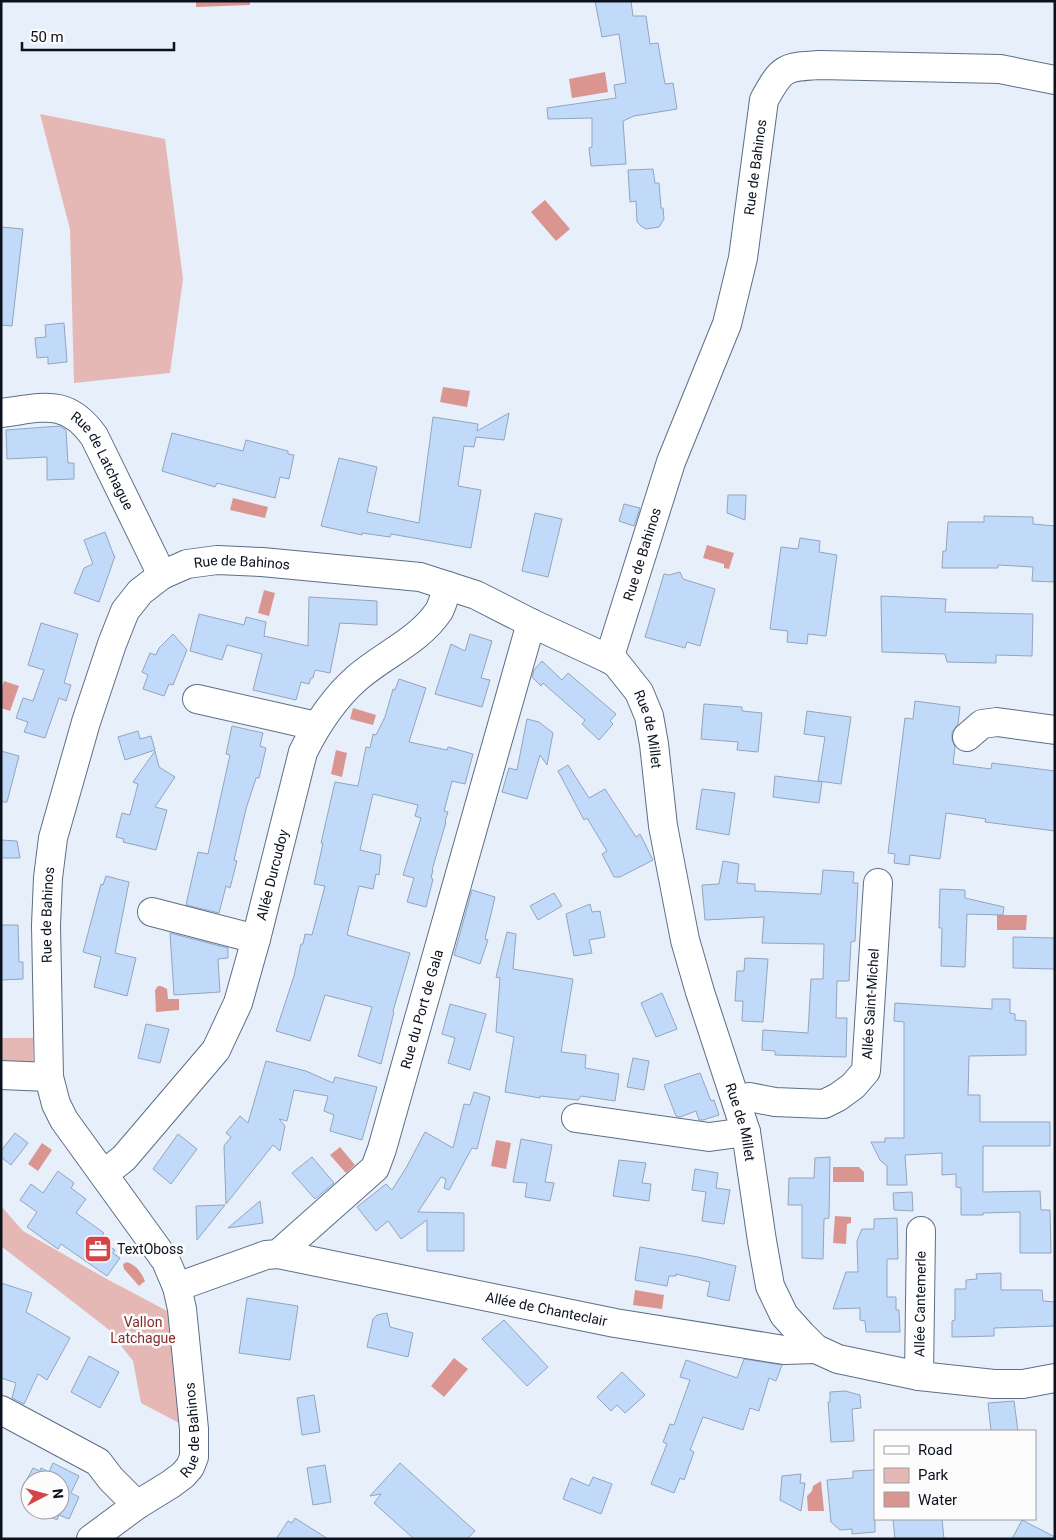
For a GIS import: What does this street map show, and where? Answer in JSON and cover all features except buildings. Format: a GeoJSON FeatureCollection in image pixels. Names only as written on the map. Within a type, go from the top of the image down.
{"type":"FeatureCollection","features":[{"type":"Feature","properties":{"kind":"street","name":"Rue de Bahinos"},"geometry":{"type":"LineString","coordinates":[[91,1539],[137,1505],[183,1475],[190,1467],[194,1458],[194,1429],[182,1309],[178,1287],[166,1261],[64,1120],[56,1104],[49,1078],[46,925],[48,878],[53,838],[89,714],[124,611],[140,592],[162,575],[187,564],[217,560],[262,562],[420,577],[476,596],[609,659],[671,462],[727,324],[743,258],[764,100],[776,77],[792,67],[820,65],[1000,69],[1055,80]]}},
{"type":"Feature","properties":{"kind":"street","name":"Rue de Latchague"},"geometry":{"type":"LineString","coordinates":[[1,413],[53,407],[71,413],[86,425],[98,443],[162,575]]}},
{"type":"Feature","properties":{"kind":"street","name":"Allée Durcudoy"},"geometry":{"type":"LineString","coordinates":[[104,1174],[124,1158],[216,1050],[238,1003],[303,752],[316,726],[328,708],[356,678],[418,634],[439,610],[448,586]]}},
{"type":"Feature","properties":{"kind":"street","name":"Rue du Port de Gala"},"geometry":{"type":"LineString","coordinates":[[178,1287],[266,1256],[278,1254],[374,1168],[388,1130],[531,623]]}},
{"type":"Feature","properties":{"kind":"street","name":"Rue de Millet"},"geometry":{"type":"LineString","coordinates":[[609,659],[628,677],[639,692],[649,716],[667,851],[685,940],[746,1132],[770,1286],[784,1315],[816,1349],[838,1359],[919,1376],[994,1384],[1023,1384],[1055,1378]]}},
{"type":"Feature","properties":{"kind":"street"},"geometry":{"type":"LineString","coordinates":[[197,699],[316,726]]}},
{"type":"Feature","properties":{"kind":"street"},"geometry":{"type":"LineString","coordinates":[[967,737],[982,724],[997,722],[1055,730]]}},
{"type":"Feature","properties":{"kind":"street","name":"Allée Saint-Michel"},"geometry":{"type":"LineString","coordinates":[[736,1099],[749,1097],[775,1102],[824,1104],[853,1086],[866,1071],[878,883]]}},
{"type":"Feature","properties":{"kind":"street"},"geometry":{"type":"LineString","coordinates":[[152,912],[256,939]]}},
{"type":"Feature","properties":{"kind":"street"},"geometry":{"type":"LineString","coordinates":[[1,1075],[49,1078]]}},
{"type":"Feature","properties":{"kind":"street"},"geometry":{"type":"LineString","coordinates":[[576,1118],[709,1137],[746,1132]]}},
{"type":"Feature","properties":{"kind":"street","name":"Allée Cantemerle"},"geometry":{"type":"LineString","coordinates":[[919,1376],[920,1231]]}},
{"type":"Feature","properties":{"kind":"street","name":"Allée de Chanteclair"},"geometry":{"type":"LineString","coordinates":[[278,1254],[615,1323],[784,1350],[816,1349]]}},
{"type":"Feature","properties":{"kind":"street"},"geometry":{"type":"LineString","coordinates":[[1,1410],[98,1462],[111,1479],[137,1505]]}},
{"type":"Feature","properties":{"kind":"green space"},"geometry":{"type":"Polygon","coordinates":[[[40,114],[165,139],[183,279],[170,373],[74,383],[70,229],[40,114]]]}},
{"type":"Feature","properties":{"kind":"green space"},"geometry":{"type":"Polygon","coordinates":[[[1,1038],[33,1038],[33,1068],[1,1067],[1,1038]]]}},
{"type":"Feature","properties":{"kind":"green space","name":"Vallon Latchague"},"geometry":{"type":"Polygon","coordinates":[[[1,1206],[23,1231],[169,1312],[181,1424],[141,1403],[133,1361],[108,1329],[1,1246],[1,1206]]]}},
{"type":"Feature","properties":{"kind":"water"},"geometry":{"type":"Polygon","coordinates":[[[196,1],[250,1],[250,5],[196,7],[196,1]]]}},
{"type":"Feature","properties":{"kind":"water"},"geometry":{"type":"Polygon","coordinates":[[[605,72],[608,92],[572,98],[569,79],[605,72]]]}},
{"type":"Feature","properties":{"kind":"water"},"geometry":{"type":"Polygon","coordinates":[[[545,200],[570,229],[556,241],[531,212],[545,200]]]}},
{"type":"Feature","properties":{"kind":"water"},"geometry":{"type":"Polygon","coordinates":[[[443,387],[470,391],[467,407],[440,402],[443,387]]]}},
{"type":"Feature","properties":{"kind":"water"},"geometry":{"type":"Polygon","coordinates":[[[233,498],[268,507],[265,518],[230,510],[233,498]]]}},
{"type":"Feature","properties":{"kind":"water"},"geometry":{"type":"Polygon","coordinates":[[[707,545],[734,553],[729,569],[724,568],[724,564],[703,558],[707,545]]]}},
{"type":"Feature","properties":{"kind":"water"},"geometry":{"type":"Polygon","coordinates":[[[264,590],[275,593],[269,616],[258,613],[264,590]]]}},
{"type":"Feature","properties":{"kind":"water"},"geometry":{"type":"Polygon","coordinates":[[[4,681],[19,686],[10,711],[1,708],[1,690],[4,681]]]}},
{"type":"Feature","properties":{"kind":"water"},"geometry":{"type":"Polygon","coordinates":[[[353,708],[376,715],[373,725],[350,719],[353,708]]]}},
{"type":"Feature","properties":{"kind":"water"},"geometry":{"type":"Polygon","coordinates":[[[336,750],[347,753],[342,777],[331,774],[336,750]]]}},
{"type":"Feature","properties":{"kind":"water"},"geometry":{"type":"Polygon","coordinates":[[[997,915],[1027,915],[1026,930],[997,930],[997,915]]]}},
{"type":"Feature","properties":{"kind":"water"},"geometry":{"type":"Polygon","coordinates":[[[158,986],[167,989],[168,999],[179,999],[179,1010],[156,1012],[155,990],[158,986]]]}},
{"type":"Feature","properties":{"kind":"water"},"geometry":{"type":"Polygon","coordinates":[[[496,1140],[511,1143],[506,1169],[491,1166],[496,1140]]]}},
{"type":"Feature","properties":{"kind":"water"},"geometry":{"type":"Polygon","coordinates":[[[42,1143],[52,1150],[38,1171],[28,1164],[42,1143]]]}},
{"type":"Feature","properties":{"kind":"water"},"geometry":{"type":"Polygon","coordinates":[[[340,1147],[355,1165],[346,1173],[330,1155],[340,1147]]]}},
{"type":"Feature","properties":{"kind":"water"},"geometry":{"type":"Polygon","coordinates":[[[833,1167],[859,1167],[864,1172],[864,1182],[833,1182],[833,1167]]]}},
{"type":"Feature","properties":{"kind":"water"},"geometry":{"type":"Polygon","coordinates":[[[835,1216],[851,1217],[851,1223],[847,1224],[846,1244],[833,1243],[835,1216]]]}},
{"type":"Feature","properties":{"kind":"water"},"geometry":{"type":"Polygon","coordinates":[[[127,1262],[136,1267],[145,1281],[139,1286],[124,1269],[123,1264],[127,1262]]]}},
{"type":"Feature","properties":{"kind":"water"},"geometry":{"type":"Polygon","coordinates":[[[635,1290],[664,1295],[662,1309],[633,1305],[635,1290]]]}},
{"type":"Feature","properties":{"kind":"water"},"geometry":{"type":"Polygon","coordinates":[[[454,1358],[468,1369],[444,1397],[431,1386],[454,1358]]]}},
{"type":"Feature","properties":{"kind":"water"},"geometry":{"type":"Polygon","coordinates":[[[821,1481],[824,1511],[808,1511],[807,1496],[812,1491],[813,1486],[821,1481]]]}},
{"type":"Feature","properties":{"kind":"place","name":"TextOboss"},"geometry":{"type":"Point","coordinates":[98,1249]}}]}
